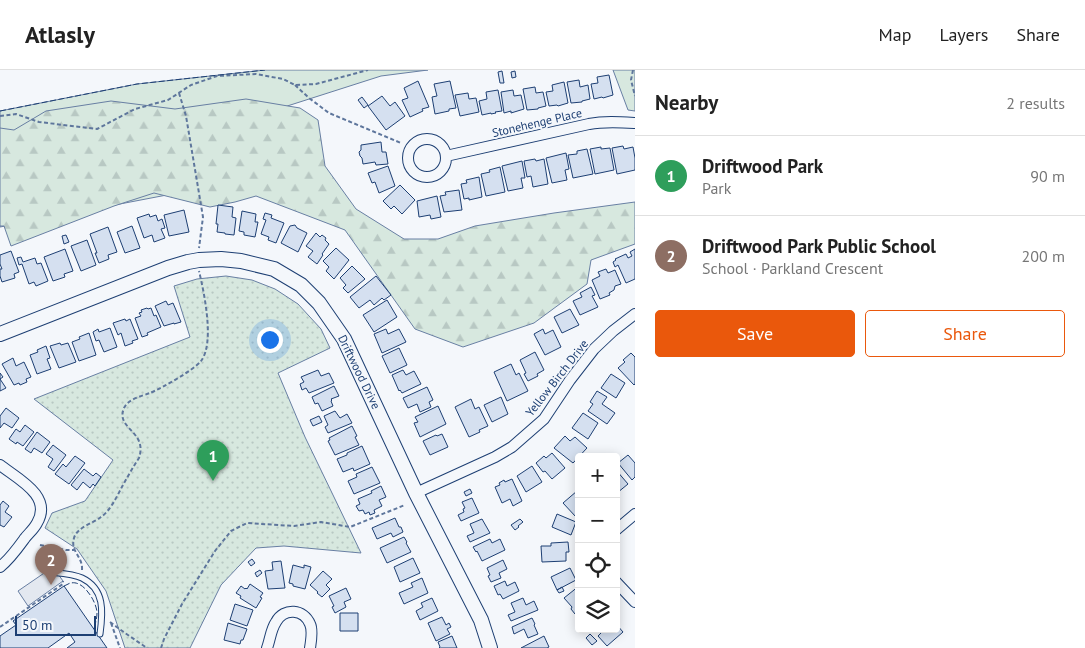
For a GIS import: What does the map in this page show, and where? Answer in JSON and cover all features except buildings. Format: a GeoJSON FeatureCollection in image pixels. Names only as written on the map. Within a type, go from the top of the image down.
{"type":"FeatureCollection","features":[{"type":"Feature","properties":{"kind":"street","name":"Stonehenge Place"},"geometry":{"type":"LineString","coordinates":[[446,156],[588,124],[602,122],[635,123]]}},
{"type":"Feature","properties":{"kind":"street","name":"Driftwood Drive"},"geometry":{"type":"LineString","coordinates":[[0,334],[168,268],[188,262],[221,259],[241,260],[274,269],[301,285],[319,304],[344,339],[416,493],[481,620],[490,648]]}},
{"type":"Feature","properties":{"kind":"street","name":"Yellow Birch Drive"},"geometry":{"type":"LineString","coordinates":[[416,493],[495,457],[512,447],[544,419],[570,380],[594,349],[635,314]]}},
{"type":"Feature","properties":{"kind":"street"},"geometry":{"type":"LineString","coordinates":[[0,465],[33,491],[39,500],[42,510],[38,523],[9,560],[0,567]]}},
{"type":"Feature","properties":{"kind":"street"},"geometry":{"type":"LineString","coordinates":[[620,527],[635,514]]}},
{"type":"Feature","properties":{"kind":"street"},"geometry":{"type":"LineString","coordinates":[[620,586],[635,602]]}},
{"type":"Feature","properties":{"kind":"street"},"geometry":{"type":"LineString","coordinates":[[267,648],[276,621],[284,613],[296,611],[305,617],[311,625],[310,648]]}},
{"type":"Feature","properties":{"kind":"lane"},"geometry":{"type":"LineString","coordinates":[[50,572],[81,577],[94,587],[102,601],[103,617],[100,634]]}},
{"type":"Feature","properties":{"kind":"path"},"geometry":{"type":"LineString","coordinates":[[295,85],[316,84],[368,70]]}},
{"type":"Feature","properties":{"kind":"path"},"geometry":{"type":"LineString","coordinates":[[633,70],[631,80],[635,96]]}},
{"type":"Feature","properties":{"kind":"path"},"geometry":{"type":"LineString","coordinates":[[0,116],[16,114],[39,122],[97,129],[135,109],[168,100],[191,85],[217,76],[256,74],[283,79],[295,85],[330,113],[401,143]]}},
{"type":"Feature","properties":{"kind":"path"},"geometry":{"type":"LineString","coordinates":[[179,93],[186,116],[204,217],[199,248]]}},
{"type":"Feature","properties":{"kind":"path"},"geometry":{"type":"LineString","coordinates":[[81,577],[82,565],[74,550],[76,533],[102,517],[141,452],[141,445],[137,436],[124,422],[125,406],[129,402],[158,389],[194,367],[206,354],[208,330],[199,271]]}},
{"type":"Feature","properties":{"kind":"path"},"geometry":{"type":"LineString","coordinates":[[162,648],[164,639],[182,604],[215,552],[231,531],[248,523],[294,526],[321,522],[350,527],[405,504]]}},
{"type":"Feature","properties":{"kind":"path"},"geometry":{"type":"LineString","coordinates":[[40,545],[74,550]]}},
{"type":"Feature","properties":{"kind":"path"},"geometry":{"type":"LineString","coordinates":[[0,627],[63,584],[62,574]]}},
{"type":"Feature","properties":{"kind":"path"},"geometry":{"type":"LineString","coordinates":[[103,617],[147,648]]}},
{"type":"Feature","properties":{"kind":"path"},"geometry":{"type":"LineString","coordinates":[[111,623],[120,648]]}},
{"type":"Feature","properties":{"kind":"green space"},"geometry":{"type":"Polygon","coordinates":[[[265,70],[428,70],[381,76],[281,108],[297,170],[0,227],[0,111],[137,84],[265,70]]]}},
{"type":"Feature","properties":{"kind":"green space"},"geometry":{"type":"Polygon","coordinates":[[[613,70],[635,70],[635,111],[628,110],[613,70]]]}},
{"type":"Feature","properties":{"kind":"green space"},"geometry":{"type":"Polygon","coordinates":[[[246,99],[300,108],[318,120],[325,166],[356,209],[404,239],[438,239],[475,226],[635,202],[635,244],[591,260],[587,284],[534,323],[463,347],[415,329],[345,230],[256,196],[210,207],[154,193],[114,206],[11,246],[4,226],[0,226],[0,128],[14,130],[46,111],[111,101],[175,109],[246,99]]]}},
{"type":"Feature","properties":{"kind":"green space"},"geometry":{"type":"Polygon","coordinates":[[[226,276],[252,280],[275,289],[298,304],[321,329],[330,348],[278,373],[305,437],[361,553],[284,546],[256,548],[221,585],[190,648],[125,648],[106,591],[77,549],[45,528],[52,513],[85,501],[113,460],[34,399],[190,337],[174,286],[197,279],[226,276]]]}},
{"type":"Feature","properties":{"kind":"shaded area"},"geometry":{"type":"Polygon","coordinates":[[[53,567],[63,581],[28,606],[18,591],[53,567]]]}},
{"type":"Feature","properties":{"kind":"fence"},"geometry":{"type":"LineString","coordinates":[[0,111],[137,84],[265,70]]}},
{"type":"Feature","properties":{"kind":"fence"},"geometry":{"type":"LineString","coordinates":[[64,586],[76,583],[89,593],[97,613],[94,629]]}},
{"type":"Feature","properties":{"kind":"place","name":"Driftwood Park"},"geometry":{"type":"Point","coordinates":[213,481]}},
{"type":"Feature","properties":{"kind":"place","name":"Driftwood Park Public School"},"geometry":{"type":"Point","coordinates":[51,585]}}]}
